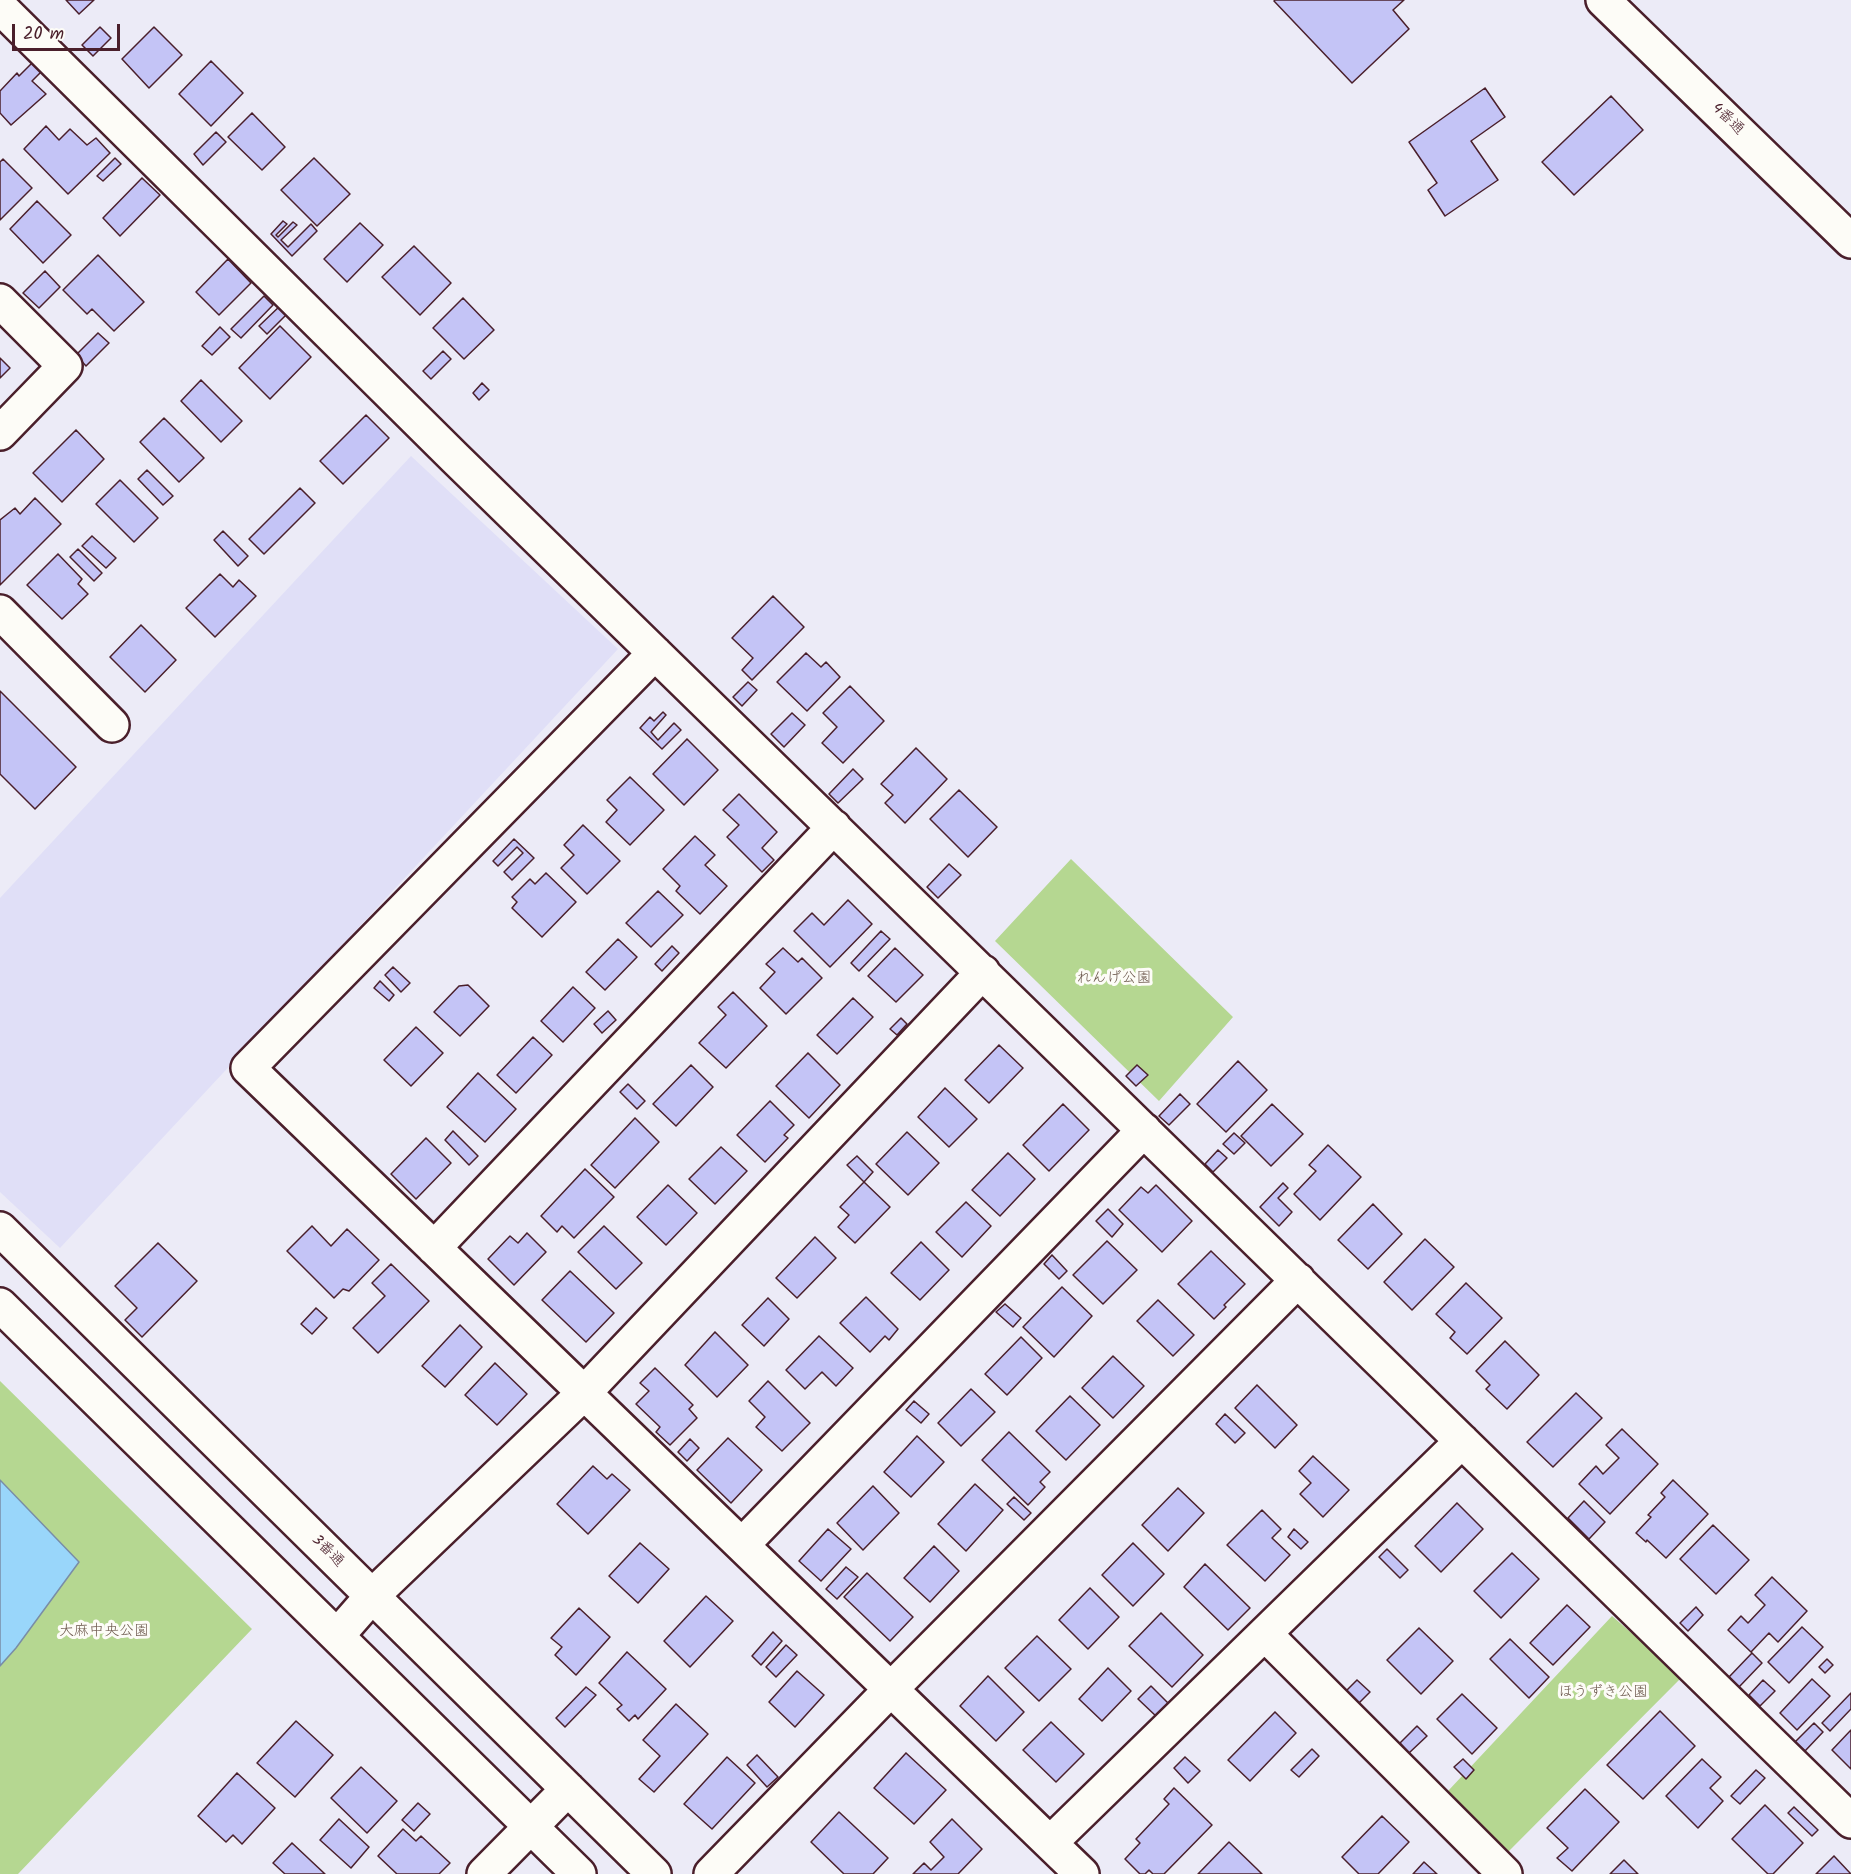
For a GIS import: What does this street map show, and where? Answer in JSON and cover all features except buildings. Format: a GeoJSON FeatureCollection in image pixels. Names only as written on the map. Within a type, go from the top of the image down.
{"type":"FeatureCollection","features":[{"type":"Feature","properties":{"kind":"street","name":"4番通"},"geometry":{"type":"LineString","coordinates":[[1603,0],[1851,241]]}},
{"type":"Feature","properties":{"kind":"street"},"geometry":{"type":"LineString","coordinates":[[0,7],[454,458],[1851,1821]]}},
{"type":"Feature","properties":{"kind":"street"},"geometry":{"type":"LineString","coordinates":[[0,301],[65,366],[0,432]]}},
{"type":"Feature","properties":{"kind":"street"},"geometry":{"type":"LineString","coordinates":[[0,612],[112,725]]}},
{"type":"Feature","properties":{"kind":"street"},"geometry":{"type":"LineString","coordinates":[[655,652],[248,1068],[1082,1874]]}},
{"type":"Feature","properties":{"kind":"street"},"geometry":{"type":"LineString","coordinates":[[434,1248],[834,827]]}},
{"type":"Feature","properties":{"kind":"street"},"geometry":{"type":"LineString","coordinates":[[337,1636],[372,1596],[584,1393],[983,972]]}},
{"type":"Feature","properties":{"kind":"street"},"geometry":{"type":"LineString","coordinates":[[742,1545],[1144,1130]]}},
{"type":"Feature","properties":{"kind":"street","name":"3番通"},"geometry":{"type":"LineString","coordinates":[[0,1229],[654,1874]]}},
{"type":"Feature","properties":{"kind":"street"},"geometry":{"type":"LineString","coordinates":[[711,1874],[891,1689],[1298,1280]]}},
{"type":"Feature","properties":{"kind":"street"},"geometry":{"type":"LineString","coordinates":[[0,1305],[579,1874]]}},
{"type":"Feature","properties":{"kind":"street"},"geometry":{"type":"LineString","coordinates":[[1050,1843],[1462,1441]]}},
{"type":"Feature","properties":{"kind":"street"},"geometry":{"type":"LineString","coordinates":[[1265,1634],[1505,1874]]}},
{"type":"Feature","properties":{"kind":"street"},"geometry":{"type":"LineString","coordinates":[[484,1874],[568,1789]]}},
{"type":"Feature","properties":{"kind":"shaded area"},"geometry":{"type":"Polygon","coordinates":[[[411,456],[618,649],[60,1248],[0,1192],[0,898],[411,456]]]}},
{"type":"Feature","properties":{"kind":"green space","name":"れんげ公園"},"geometry":{"type":"Polygon","coordinates":[[[1071,859],[1233,1017],[1159,1101],[995,941],[1071,859]]]}},
{"type":"Feature","properties":{"kind":"green space","name":"大麻中央公園"},"geometry":{"type":"Polygon","coordinates":[[[0,1381],[252,1629],[18,1874],[0,1874],[0,1381]]]}},
{"type":"Feature","properties":{"kind":"green space","name":"ほうずき公園"},"geometry":{"type":"Polygon","coordinates":[[[1612,1616],[1682,1677],[1508,1852],[1448,1791],[1612,1616]]]}},
{"type":"Feature","properties":{"kind":"water"},"geometry":{"type":"Polygon","coordinates":[[[0,1480],[79,1562],[16,1648],[0,1666],[0,1480]]]}}]}
